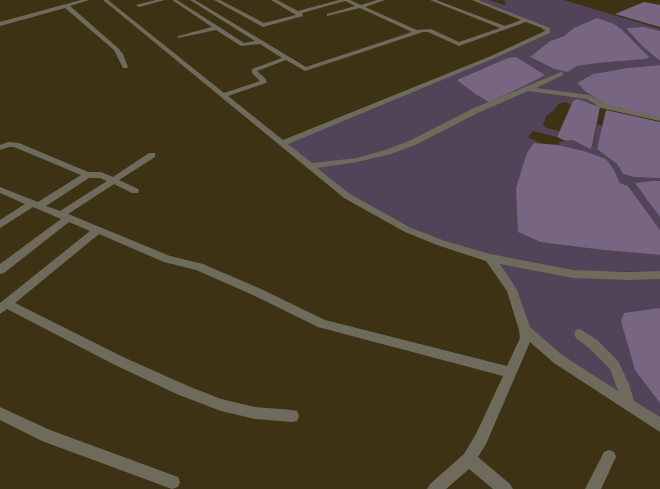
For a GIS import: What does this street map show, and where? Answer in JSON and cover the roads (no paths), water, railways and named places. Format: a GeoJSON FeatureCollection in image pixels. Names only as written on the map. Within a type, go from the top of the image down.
{"type":"FeatureCollection","features":[{"type":"Feature","properties":{"kind":"street"},"geometry":{"type":"LineString","coordinates":[[0,24],[87,0]]}},
{"type":"Feature","properties":{"kind":"street"},"geometry":{"type":"LineString","coordinates":[[105,0],[347,196],[408,230],[441,243],[490,258],[573,274],[628,276],[660,275]]}},
{"type":"Feature","properties":{"kind":"street"},"geometry":{"type":"LineString","coordinates":[[139,5],[163,0]]}},
{"type":"Feature","properties":{"kind":"street"},"geometry":{"type":"LineString","coordinates":[[174,0],[243,46],[260,42]]}},
{"type":"Feature","properties":{"kind":"street"},"geometry":{"type":"LineString","coordinates":[[192,0],[216,7],[263,25],[301,15],[298,13]]}},
{"type":"Feature","properties":{"kind":"street"},"geometry":{"type":"LineString","coordinates":[[216,0],[216,7]]}},
{"type":"Feature","properties":{"kind":"street"},"geometry":{"type":"LineString","coordinates":[[272,0],[298,13],[345,0],[417,32]]}},
{"type":"Feature","properties":{"kind":"street"},"geometry":{"type":"LineString","coordinates":[[328,15],[383,0]]}},
{"type":"Feature","properties":{"kind":"street"},"geometry":{"type":"LineString","coordinates":[[432,0],[505,28]]}},
{"type":"Feature","properties":{"kind":"street"},"geometry":{"type":"LineString","coordinates":[[281,144],[459,71],[548,32],[548,29],[544,27],[474,0]]}},
{"type":"Feature","properties":{"kind":"street"},"geometry":{"type":"LineString","coordinates":[[315,3],[322,6]]}},
{"type":"Feature","properties":{"kind":"street"},"geometry":{"type":"LineString","coordinates":[[66,6],[116,49],[120,54],[125,67]]}},
{"type":"Feature","properties":{"kind":"street"},"geometry":{"type":"LineString","coordinates":[[193,13],[216,7]]}},
{"type":"Feature","properties":{"kind":"street"},"geometry":{"type":"LineString","coordinates":[[216,7],[260,42],[305,69],[426,30],[459,44],[527,20]]}},
{"type":"Feature","properties":{"kind":"street"},"geometry":{"type":"LineString","coordinates":[[180,37],[216,28]]}},
{"type":"Feature","properties":{"kind":"street"},"geometry":{"type":"LineString","coordinates":[[223,96],[264,82],[263,79],[254,72],[254,70],[287,58]]}},
{"type":"Feature","properties":{"kind":"street"},"geometry":{"type":"LineString","coordinates":[[310,166],[357,160],[388,152],[412,143],[477,110],[527,90],[561,74]]}},
{"type":"Feature","properties":{"kind":"street"},"geometry":{"type":"LineString","coordinates":[[527,90],[589,97],[604,106],[660,119]]}},
{"type":"Feature","properties":{"kind":"street"},"geometry":{"type":"LineString","coordinates":[[0,148],[8,144],[16,145],[87,175],[101,175],[135,191]]}},
{"type":"Feature","properties":{"kind":"street"},"geometry":{"type":"LineString","coordinates":[[0,270],[65,217],[113,181],[152,155]]}},
{"type":"Feature","properties":{"kind":"street"},"geometry":{"type":"LineString","coordinates":[[0,224],[87,175]]}},
{"type":"Feature","properties":{"kind":"street"},"geometry":{"type":"LineString","coordinates":[[0,190],[168,259],[199,267],[257,292],[322,324],[511,373]]}},
{"type":"Feature","properties":{"kind":"street"},"geometry":{"type":"LineString","coordinates":[[98,230],[4,306],[184,391],[221,405],[255,413],[292,416]]}},
{"type":"Feature","properties":{"kind":"street"},"geometry":{"type":"LineString","coordinates":[[435,489],[469,459],[482,440],[526,338],[525,330],[512,290],[490,258]]}},
{"type":"Feature","properties":{"kind":"street"},"geometry":{"type":"LineString","coordinates":[[525,330],[558,359],[660,425]]}},
{"type":"Feature","properties":{"kind":"street"},"geometry":{"type":"LineString","coordinates":[[580,334],[593,344],[614,365],[623,384],[628,403]]}},
{"type":"Feature","properties":{"kind":"street"},"geometry":{"type":"LineString","coordinates":[[0,413],[46,436],[173,482]]}},
{"type":"Feature","properties":{"kind":"street"},"geometry":{"type":"LineString","coordinates":[[595,488],[609,457]]}},
{"type":"Feature","properties":{"kind":"street"},"geometry":{"type":"LineString","coordinates":[[469,459],[506,489]]}}]}
